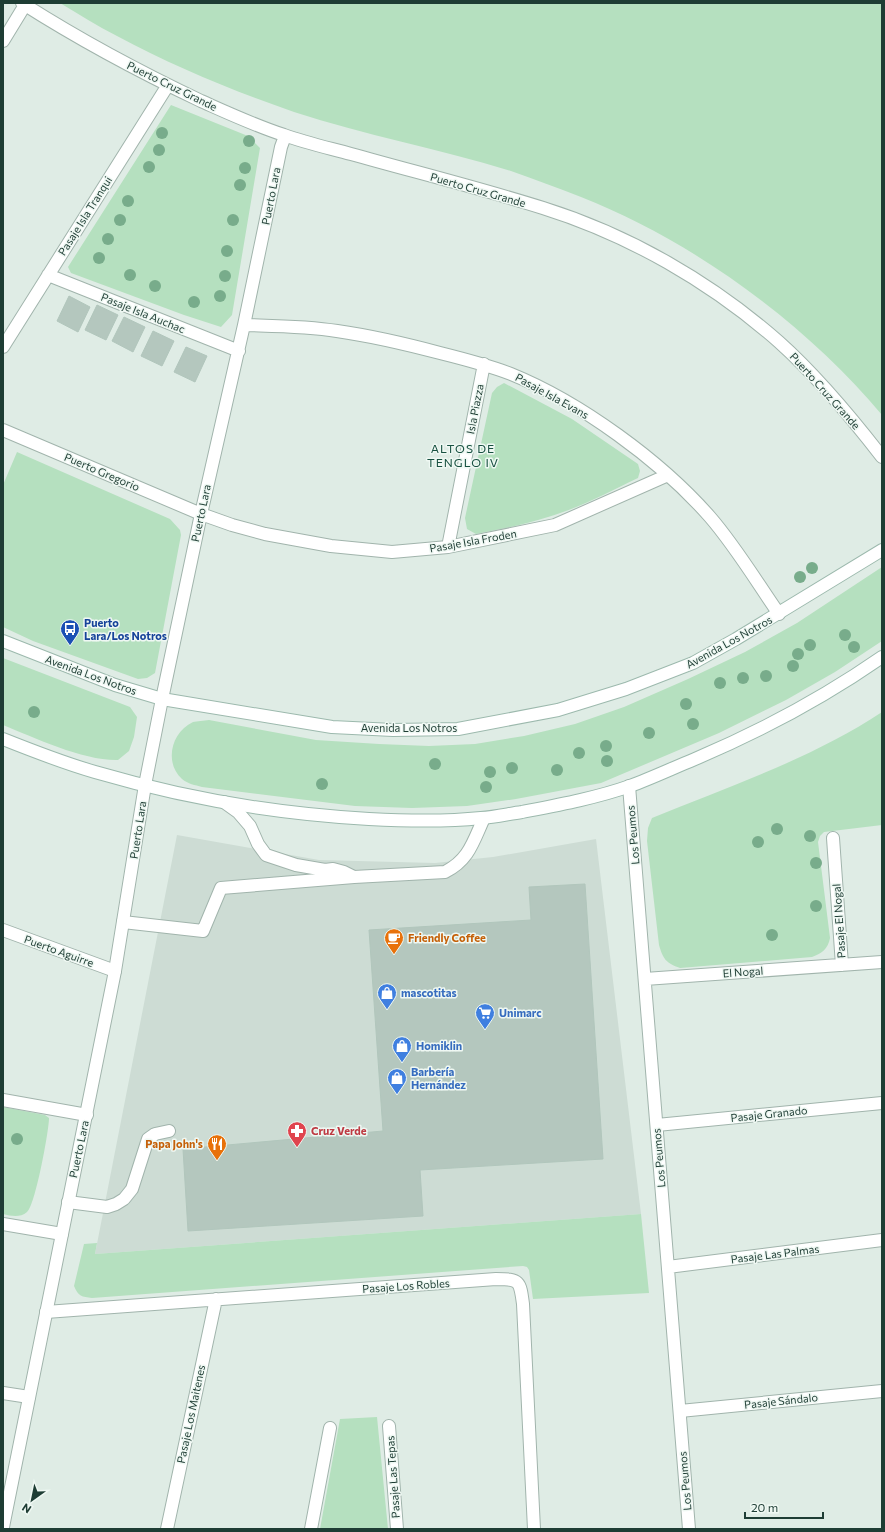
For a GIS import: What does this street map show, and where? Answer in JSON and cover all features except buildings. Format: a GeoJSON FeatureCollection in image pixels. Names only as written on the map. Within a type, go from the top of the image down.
{"type":"FeatureCollection","features":[{"type":"Feature","properties":{"kind":"street"},"geometry":{"type":"LineString","coordinates":[[3,41],[24,4]]}},
{"type":"Feature","properties":{"kind":"street","name":"Puerto Cruz Grande"},"geometry":{"type":"LineString","coordinates":[[24,4],[95,47],[168,85],[285,136],[544,208],[628,241],[668,263],[708,289],[745,315],[779,342],[811,373],[882,457]]}},
{"type":"Feature","properties":{"kind":"street","name":"Pasaje Isla Tranqui"},"geometry":{"type":"LineString","coordinates":[[3,347],[168,85]]}},
{"type":"Feature","properties":{"kind":"street","name":"Puerto Lara"},"geometry":{"type":"LineString","coordinates":[[3,1527],[115,971],[145,785],[162,699],[200,514],[244,325],[270,206],[281,147],[285,136]]}},
{"type":"Feature","properties":{"kind":"street","name":"Pasaje Isla Auchac"},"geometry":{"type":"LineString","coordinates":[[48,275],[238,351]]}},
{"type":"Feature","properties":{"kind":"street","name":"Pasaje Isla Evans"},"geometry":{"type":"LineString","coordinates":[[244,325],[305,327],[336,330],[426,349],[484,364],[537,386],[579,410],[623,439],[668,475],[694,500],[728,539],[779,614]]}},
{"type":"Feature","properties":{"kind":"street","name":"Isla Piazza"},"geometry":{"type":"LineString","coordinates":[[448,547],[484,364]]}},
{"type":"Feature","properties":{"kind":"street","name":"Puerto Gregorio"},"geometry":{"type":"LineString","coordinates":[[3,430],[200,514]]}},
{"type":"Feature","properties":{"kind":"street","name":"Pasaje Isla Froden"},"geometry":{"type":"LineString","coordinates":[[200,514],[265,534],[331,546],[392,552],[448,547],[555,525],[668,475]]}},
{"type":"Feature","properties":{"kind":"street","name":"Avenida Los Notros"},"geometry":{"type":"LineString","coordinates":[[3,641],[115,685],[162,699],[332,727],[393,730],[458,728],[558,710],[626,690],[693,663],[736,640],[882,550]]}},
{"type":"Feature","properties":{"kind":"street"},"geometry":{"type":"LineString","coordinates":[[3,739],[96,772],[145,785],[244,806],[335,817],[448,821],[484,818],[562,805],[629,786],[715,751],[785,717],[848,681],[882,657]]}},
{"type":"Feature","properties":{"kind":"street","name":"Los Peumos"},"geometry":{"type":"LineString","coordinates":[[629,786],[689,1529]]}},
{"type":"Feature","properties":{"kind":"street"},"geometry":{"type":"LineString","coordinates":[[224,802],[238,812],[250,826],[258,844],[266,855],[296,865],[325,870],[333,869],[354,877]]}},
{"type":"Feature","properties":{"kind":"street"},"geometry":{"type":"LineString","coordinates":[[123,922],[203,931],[221,888],[354,877],[445,872],[455,867],[462,861],[471,847],[484,818]]}},
{"type":"Feature","properties":{"kind":"street","name":"Pasaje El Nogal"},"geometry":{"type":"LineString","coordinates":[[834,838],[842,965],[882,962]]}},
{"type":"Feature","properties":{"kind":"street","name":"Puerto Aguirre"},"geometry":{"type":"LineString","coordinates":[[3,930],[115,971]]}},
{"type":"Feature","properties":{"kind":"street","name":"El Nogal"},"geometry":{"type":"LineString","coordinates":[[645,979],[842,965]]}},
{"type":"Feature","properties":{"kind":"street"},"geometry":{"type":"LineString","coordinates":[[3,1100],[87,1115]]}},
{"type":"Feature","properties":{"kind":"street","name":"Pasaje Granado"},"geometry":{"type":"LineString","coordinates":[[657,1125],[882,1104]]}},
{"type":"Feature","properties":{"kind":"street"},"geometry":{"type":"LineString","coordinates":[[68,1202],[107,1207],[124,1199],[132,1189],[148,1139],[155,1134],[169,1131]]}},
{"type":"Feature","properties":{"kind":"street"},"geometry":{"type":"LineString","coordinates":[[3,1224],[62,1234]]}},
{"type":"Feature","properties":{"kind":"street","name":"Pasaje Las Palmas"},"geometry":{"type":"LineString","coordinates":[[668,1267],[882,1240]]}},
{"type":"Feature","properties":{"kind":"street","name":"Pasaje Los Robles"},"geometry":{"type":"LineString","coordinates":[[46,1312],[496,1279],[517,1280],[521,1286],[523,1304],[534,1529]]}},
{"type":"Feature","properties":{"kind":"street","name":"Pasaje Los Maitenes"},"geometry":{"type":"LineString","coordinates":[[167,1529],[216,1299]]}},
{"type":"Feature","properties":{"kind":"street","name":"Pasaje Sándalo"},"geometry":{"type":"LineString","coordinates":[[680,1410],[882,1391]]}},
{"type":"Feature","properties":{"kind":"street"},"geometry":{"type":"LineString","coordinates":[[3,1392],[29,1397]]}},
{"type":"Feature","properties":{"kind":"street","name":"Pasaje Las Tepas"},"geometry":{"type":"LineString","coordinates":[[389,1426],[397,1529]]}},
{"type":"Feature","properties":{"kind":"street"},"geometry":{"type":"LineString","coordinates":[[311,1529],[330,1428]]}},
{"type":"Feature","properties":{"kind":"shaded area"},"geometry":{"type":"Polygon","coordinates":[[[177,835],[319,860],[435,863],[493,857],[596,839],[641,1214],[95,1254],[177,835]]]}},
{"type":"Feature","properties":{"kind":"green space"},"geometry":{"type":"Polygon","coordinates":[[[60,3],[882,3],[882,415],[852,381],[818,348],[745,288],[705,261],[623,215],[581,197],[511,171],[321,120],[248,95],[160,58],[95,24],[60,3]]]}},
{"type":"Feature","properties":{"kind":"green space"},"geometry":{"type":"Polygon","coordinates":[[[171,105],[248,136],[260,148],[232,315],[221,327],[184,315],[71,273],[68,267],[171,105]]]}},
{"type":"Feature","properties":{"kind":"green space"},"geometry":{"type":"Polygon","coordinates":[[[504,383],[572,419],[638,464],[640,471],[638,478],[582,504],[539,520],[476,534],[467,529],[465,518],[492,393],[497,387],[504,383]]]}},
{"type":"Feature","properties":{"kind":"green space"},"geometry":{"type":"Polygon","coordinates":[[[17,452],[170,519],[180,530],[181,535],[155,673],[147,678],[138,679],[33,641],[3,627],[3,485],[17,452]]]}},
{"type":"Feature","properties":{"kind":"green space"},"geometry":{"type":"Polygon","coordinates":[[[882,567],[882,641],[835,672],[786,700],[719,733],[601,783],[516,799],[467,806],[412,808],[355,806],[202,787],[182,779],[176,772],[173,765],[172,748],[179,733],[193,722],[209,720],[316,740],[429,746],[475,744],[524,736],[575,724],[624,707],[745,652],[797,623],[882,567]]]}},
{"type":"Feature","properties":{"kind":"green space"},"geometry":{"type":"Polygon","coordinates":[[[3,658],[130,707],[137,717],[134,737],[129,751],[118,760],[90,757],[60,748],[3,725],[3,658]]]}},
{"type":"Feature","properties":{"kind":"green space"},"geometry":{"type":"Polygon","coordinates":[[[882,712],[882,825],[824,832],[820,836],[818,842],[830,938],[826,948],[822,952],[812,957],[680,968],[668,962],[662,954],[659,945],[647,841],[648,828],[652,818],[799,758],[855,729],[882,712]]]}},
{"type":"Feature","properties":{"kind":"green space"},"geometry":{"type":"Polygon","coordinates":[[[3,1107],[45,1115],[49,1118],[44,1152],[34,1197],[27,1212],[18,1216],[3,1214],[3,1107]]]}},
{"type":"Feature","properties":{"kind":"green space"},"geometry":{"type":"Polygon","coordinates":[[[641,1214],[649,1293],[533,1299],[529,1270],[527,1267],[523,1266],[92,1298],[81,1295],[77,1292],[74,1286],[84,1244],[97,1243],[95,1254],[641,1214]]]}},
{"type":"Feature","properties":{"kind":"green space"},"geometry":{"type":"Polygon","coordinates":[[[377,1417],[388,1529],[320,1529],[340,1419],[377,1417]]]}},
{"type":"Feature","properties":{"kind":"place","name":"Puerto Lara/Los Notros"},"geometry":{"type":"Point","coordinates":[70,646]}},
{"type":"Feature","properties":{"kind":"place","name":"Friendly Coffee"},"geometry":{"type":"Point","coordinates":[394,955]}},
{"type":"Feature","properties":{"kind":"place","name":"mascotitas"},"geometry":{"type":"Point","coordinates":[387,1010]}},
{"type":"Feature","properties":{"kind":"place","name":"Unimarc"},"geometry":{"type":"Point","coordinates":[485,1030]}},
{"type":"Feature","properties":{"kind":"place","name":"Homiklin"},"geometry":{"type":"Point","coordinates":[402,1063]}},
{"type":"Feature","properties":{"kind":"place","name":"Barbería Hernández"},"geometry":{"type":"Point","coordinates":[397,1095]}},
{"type":"Feature","properties":{"kind":"place","name":"Cruz Verde"},"geometry":{"type":"Point","coordinates":[297,1148]}},
{"type":"Feature","properties":{"kind":"place","name":"Papa John's"},"geometry":{"type":"Point","coordinates":[217,1161]}},
{"type":"Feature","properties":{"kind":"district","name":"ALTOS DE TENGLO IV"},"geometry":{"type":"Point","coordinates":[463,456]}}]}
